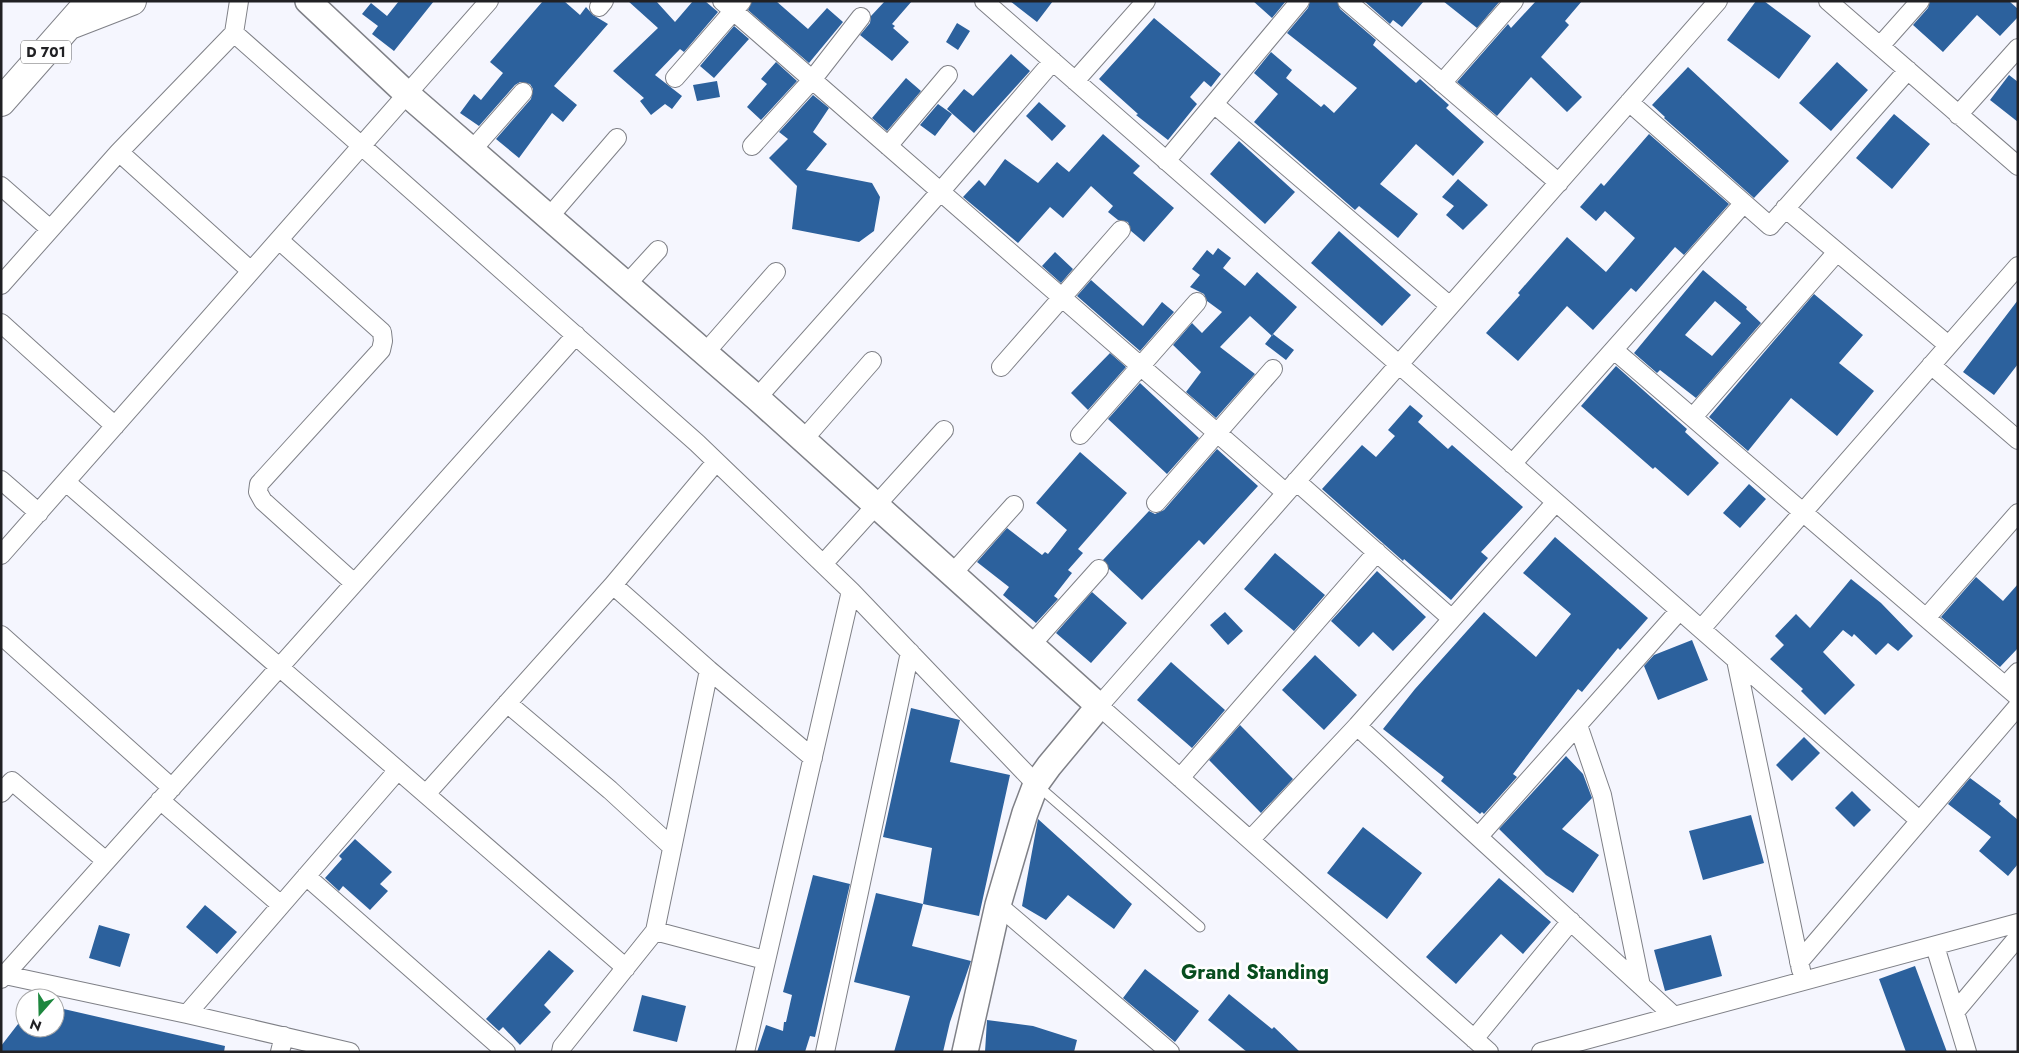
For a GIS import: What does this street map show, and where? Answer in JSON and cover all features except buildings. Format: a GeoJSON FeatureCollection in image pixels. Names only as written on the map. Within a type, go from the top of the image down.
{"type":"FeatureCollection","features":[{"type":"Feature","properties":{"kind":"main road","name":"D 701"},"geometry":{"type":"LineString","coordinates":[[1,102],[90,1]]}},
{"type":"Feature","properties":{"kind":"main road"},"geometry":{"type":"LineString","coordinates":[[69,26],[132,1]]}},
{"type":"Feature","properties":{"kind":"street"},"geometry":{"type":"LineString","coordinates":[[1,285],[119,152],[234,33],[239,1]]}},
{"type":"Feature","properties":{"kind":"street"},"geometry":{"type":"LineString","coordinates":[[308,1],[407,94],[757,398],[1099,706],[1489,1052]]}},
{"type":"Feature","properties":{"kind":"street"},"geometry":{"type":"LineString","coordinates":[[1,555],[489,1]]}},
{"type":"Feature","properties":{"kind":"street"},"geometry":{"type":"LineString","coordinates":[[984,1],[1919,820]]}},
{"type":"Feature","properties":{"kind":"street"},"geometry":{"type":"LineString","coordinates":[[1076,81],[1146,1]]}},
{"type":"Feature","properties":{"kind":"street"},"geometry":{"type":"LineString","coordinates":[[1166,161],[1300,1]]}},
{"type":"Feature","properties":{"kind":"street"},"geometry":{"type":"LineString","coordinates":[[1348,1],[1558,183]]}},
{"type":"Feature","properties":{"kind":"street"},"geometry":{"type":"LineString","coordinates":[[1442,83],[1514,1]]}},
{"type":"Feature","properties":{"kind":"street"},"geometry":{"type":"LineString","coordinates":[[965,1052],[998,905],[1016,835],[1036,784],[1060,751],[1099,706],[1718,1]]}},
{"type":"Feature","properties":{"kind":"street"},"geometry":{"type":"LineString","coordinates":[[1828,1],[2018,166]]}},
{"type":"Feature","properties":{"kind":"street"},"geometry":{"type":"LineString","coordinates":[[1880,46],[1920,1]]}},
{"type":"Feature","properties":{"kind":"street"},"geometry":{"type":"LineString","coordinates":[[675,78],[732,5],[812,80],[1216,433],[1378,552],[1452,619]]}},
{"type":"Feature","properties":{"kind":"street"},"geometry":{"type":"LineString","coordinates":[[752,146],[812,80],[861,17]]}},
{"type":"Feature","properties":{"kind":"street"},"geometry":{"type":"LineString","coordinates":[[234,33],[576,335],[716,462],[851,591],[1036,784]]}},
{"type":"Feature","properties":{"kind":"street"},"geometry":{"type":"LineString","coordinates":[[1958,115],[2018,48]]}},
{"type":"Feature","properties":{"kind":"street"},"geometry":{"type":"LineString","coordinates":[[757,398],[940,192],[1052,61]]}},
{"type":"Feature","properties":{"kind":"street"},"geometry":{"type":"LineString","coordinates":[[1629,102],[1770,226],[1908,70]]}},
{"type":"Feature","properties":{"kind":"street"},"geometry":{"type":"LineString","coordinates":[[888,146],[948,75]]}},
{"type":"Feature","properties":{"kind":"street"},"geometry":{"type":"LineString","coordinates":[[472,150],[523,92]]}},
{"type":"Feature","properties":{"kind":"street"},"geometry":{"type":"LineString","coordinates":[[1214,104],[1450,306]]}},
{"type":"Feature","properties":{"kind":"street"},"geometry":{"type":"LineString","coordinates":[[549,217],[617,138]]}},
{"type":"Feature","properties":{"kind":"street"},"geometry":{"type":"LineString","coordinates":[[119,152],[251,272]]}},
{"type":"Feature","properties":{"kind":"street"},"geometry":{"type":"LineString","coordinates":[[1,186],[50,229]]}},
{"type":"Feature","properties":{"kind":"street"},"geometry":{"type":"LineString","coordinates":[[1512,464],[1744,204]]}},
{"type":"Feature","properties":{"kind":"street"},"geometry":{"type":"LineString","coordinates":[[1785,208],[1948,345]]}},
{"type":"Feature","properties":{"kind":"street"},"geometry":{"type":"LineString","coordinates":[[1001,367],[1121,230]]}},
{"type":"Feature","properties":{"kind":"street"},"geometry":{"type":"LineString","coordinates":[[279,240],[382,332],[384,341],[381,350],[259,484],[258,492],[263,500],[354,583]]}},
{"type":"Feature","properties":{"kind":"street"},"geometry":{"type":"LineString","coordinates":[[627,284],[658,250]]}},
{"type":"Feature","properties":{"kind":"street"},"geometry":{"type":"LineString","coordinates":[[1692,417],[1837,252]]}},
{"type":"Feature","properties":{"kind":"street"},"geometry":{"type":"LineString","coordinates":[[1701,629],[2018,266]]}},
{"type":"Feature","properties":{"kind":"street"},"geometry":{"type":"LineString","coordinates":[[705,353],[776,272]]}},
{"type":"Feature","properties":{"kind":"street"},"geometry":{"type":"LineString","coordinates":[[1080,435],[1197,302]]}},
{"type":"Feature","properties":{"kind":"street"},"geometry":{"type":"LineString","coordinates":[[1,322],[115,426]]}},
{"type":"Feature","properties":{"kind":"street"},"geometry":{"type":"LineString","coordinates":[[3,977],[576,335]]}},
{"type":"Feature","properties":{"kind":"street"},"geometry":{"type":"LineString","coordinates":[[1614,350],[2011,692],[2018,672]]}},
{"type":"Feature","properties":{"kind":"street"},"geometry":{"type":"LineString","coordinates":[[803,440],[872,361]]}},
{"type":"Feature","properties":{"kind":"street"},"geometry":{"type":"LineString","coordinates":[[1931,365],[2018,440]]}},
{"type":"Feature","properties":{"kind":"street"},"geometry":{"type":"LineString","coordinates":[[1156,503],[1273,369]]}},
{"type":"Feature","properties":{"kind":"street"},"geometry":{"type":"LineString","coordinates":[[823,564],[944,430]]}},
{"type":"Feature","properties":{"kind":"street"},"geometry":{"type":"LineString","coordinates":[[426,794],[613,585],[716,462]]}},
{"type":"Feature","properties":{"kind":"street"},"geometry":{"type":"LineString","coordinates":[[1,480],[39,512]]}},
{"type":"Feature","properties":{"kind":"street"},"geometry":{"type":"LineString","coordinates":[[66,482],[626,968]]}},
{"type":"Feature","properties":{"kind":"street"},"geometry":{"type":"LineString","coordinates":[[1250,840],[1356,726],[1556,502]]}},
{"type":"Feature","properties":{"kind":"street"},"geometry":{"type":"LineString","coordinates":[[952,574],[1014,505]]}},
{"type":"Feature","properties":{"kind":"street"},"geometry":{"type":"LineString","coordinates":[[1926,618],[2018,513]]}},
{"type":"Feature","properties":{"kind":"street"},"geometry":{"type":"LineString","coordinates":[[1180,778],[1378,552]]}},
{"type":"Feature","properties":{"kind":"street"},"geometry":{"type":"LineString","coordinates":[[1031,645],[1099,569]]}},
{"type":"Feature","properties":{"kind":"street"},"geometry":{"type":"LineString","coordinates":[[613,585],[709,670],[814,758]]}},
{"type":"Feature","properties":{"kind":"street"},"geometry":{"type":"LineString","coordinates":[[745,1052],[851,591]]}},
{"type":"Feature","properties":{"kind":"street"},"geometry":{"type":"LineString","coordinates":[[1479,836],[1679,610]]}},
{"type":"Feature","properties":{"kind":"street"},"geometry":{"type":"LineString","coordinates":[[1,635],[281,905]]}},
{"type":"Feature","properties":{"kind":"street"},"geometry":{"type":"LineString","coordinates":[[825,1052],[910,652]]}},
{"type":"Feature","properties":{"kind":"street"},"geometry":{"type":"LineString","coordinates":[[1736,660],[1803,981]]}},
{"type":"Feature","properties":{"kind":"street"},"geometry":{"type":"LineString","coordinates":[[561,1052],[562,1047],[655,931],[709,670]]}},
{"type":"Feature","properties":{"kind":"street"},"geometry":{"type":"LineString","coordinates":[[507,703],[610,790],[672,847]]}},
{"type":"Feature","properties":{"kind":"street"},"geometry":{"type":"LineString","coordinates":[[1799,962],[2018,706]]}},
{"type":"Feature","properties":{"kind":"street"},"geometry":{"type":"LineString","coordinates":[[1578,724],[1602,795],[1641,986]]}},
{"type":"Feature","properties":{"kind":"street"},"geometry":{"type":"LineString","coordinates":[[1356,726],[1479,836],[1674,1016]]}},
{"type":"Feature","properties":{"kind":"street"},"geometry":{"type":"LineString","coordinates":[[186,1014],[398,770]]}},
{"type":"Feature","properties":{"kind":"street"},"geometry":{"type":"LineString","coordinates":[[1,793],[12,781],[106,861]]}},
{"type":"Feature","properties":{"kind":"street"},"geometry":{"type":"LineString","coordinates":[[306,876],[506,1052]]}},
{"type":"Feature","properties":{"kind":"street"},"geometry":{"type":"LineString","coordinates":[[998,905],[1170,1052]]}},
{"type":"Feature","properties":{"kind":"street"},"geometry":{"type":"LineString","coordinates":[[1474,1039],[1571,921]]}},
{"type":"Feature","properties":{"kind":"street"},"geometry":{"type":"LineString","coordinates":[[1541,1052],[2018,923]]}},
{"type":"Feature","properties":{"kind":"street"},"geometry":{"type":"LineString","coordinates":[[655,931],[765,960]]}},
{"type":"Feature","properties":{"kind":"street"},"geometry":{"type":"LineString","coordinates":[[1955,1012],[2018,937]]}},
{"type":"Feature","properties":{"kind":"street"},"geometry":{"type":"LineString","coordinates":[[1935,946],[1967,1052]]}},
{"type":"Feature","properties":{"kind":"street"},"geometry":{"type":"LineString","coordinates":[[3,977],[186,1014],[282,1044],[350,1052]]}},
{"type":"Feature","properties":{"kind":"lane"},"geometry":{"type":"LineString","coordinates":[[1036,784],[1200,927]]}},
{"type":"Feature","properties":{"kind":"district","name":"Grand Standing"},"geometry":{"type":"Point","coordinates":[1255,972]}}]}
